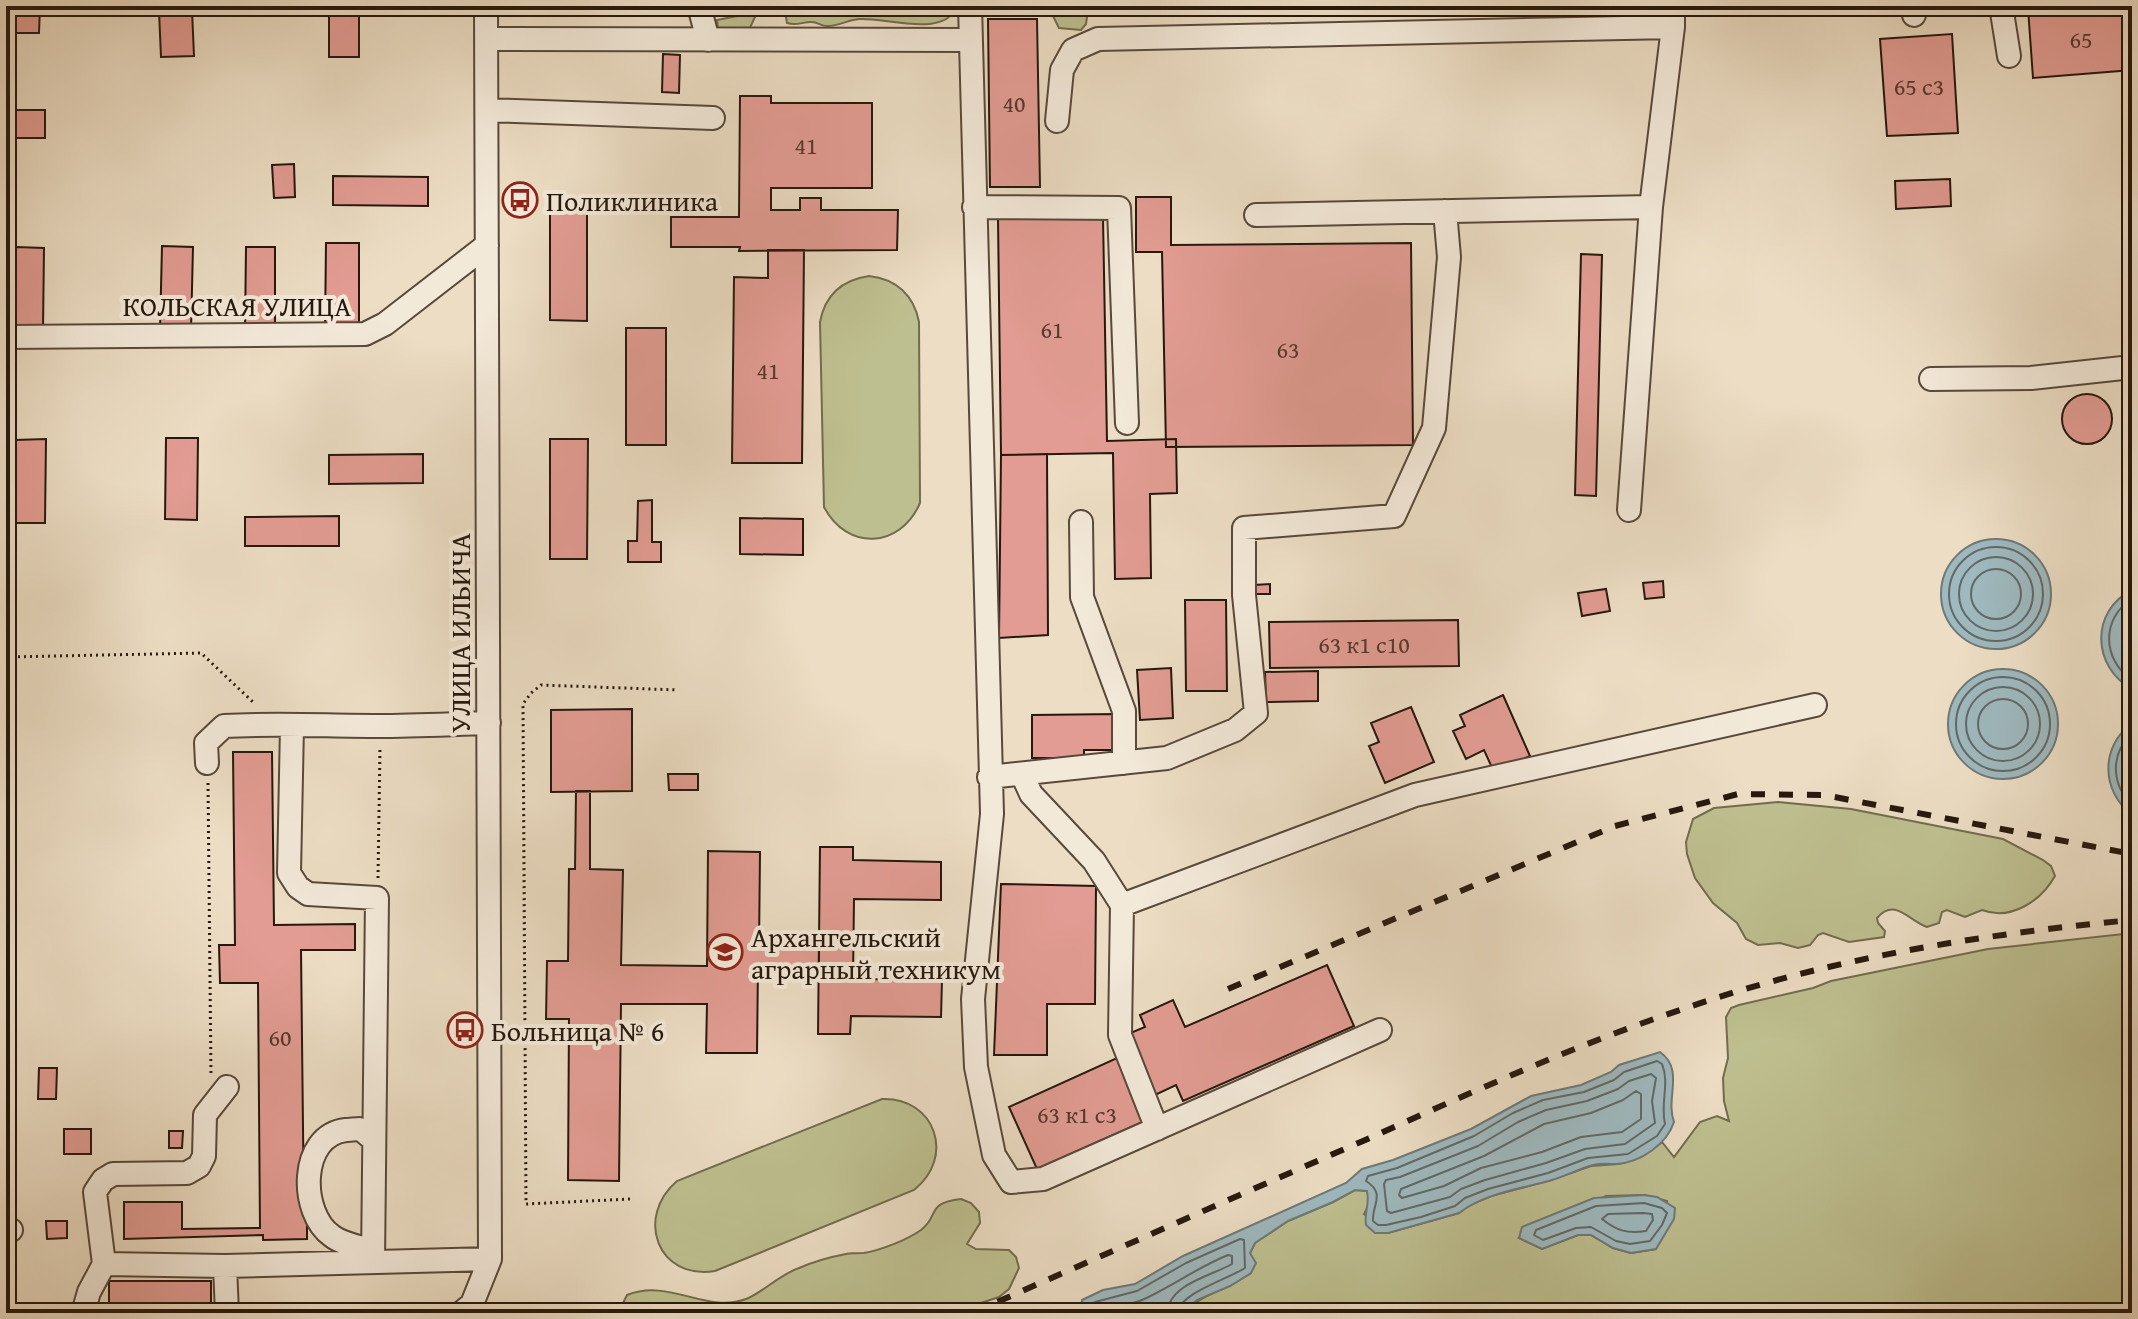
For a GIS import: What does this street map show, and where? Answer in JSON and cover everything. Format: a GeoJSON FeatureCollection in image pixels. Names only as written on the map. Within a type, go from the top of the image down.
{"type":"FeatureCollection","features":[{"type":"Feature","properties":{"kind":"street","name":"УЛИЦА ИЛЬИЧА"},"geometry":{"type":"LineString","coordinates":[[486,6],[490,1259]]}},
{"type":"Feature","properties":{"kind":"street"},"geometry":{"type":"LineString","coordinates":[[699,6],[708,40]]}},
{"type":"Feature","properties":{"kind":"street"},"geometry":{"type":"LineString","coordinates":[[970,6],[992,814],[973,999],[976,1067],[994,1155],[1011,1182],[1043,1179],[1380,1030]]}},
{"type":"Feature","properties":{"kind":"street"},"geometry":{"type":"LineString","coordinates":[[2001,6],[2009,56]]}},
{"type":"Feature","properties":{"kind":"street"},"geometry":{"type":"LineString","coordinates":[[1057,121],[1062,70],[1073,50],[1098,39],[1673,16],[1651,207],[1629,510]]}},
{"type":"Feature","properties":{"kind":"street"},"geometry":{"type":"LineString","coordinates":[[487,39],[970,40]]}},
{"type":"Feature","properties":{"kind":"street"},"geometry":{"type":"LineString","coordinates":[[487,110],[713,118]]}},
{"type":"Feature","properties":{"kind":"street"},"geometry":{"type":"LineString","coordinates":[[974,207],[1119,208],[1127,423]]}},
{"type":"Feature","properties":{"kind":"street"},"geometry":{"type":"LineString","coordinates":[[1256,215],[1651,207]]}},
{"type":"Feature","properties":{"kind":"street"},"geometry":{"type":"LineString","coordinates":[[989,777],[1167,758],[1235,730],[1256,713],[1244,595],[1244,528],[1394,516],[1434,428],[1449,257],[1445,211]]}},
{"type":"Feature","properties":{"kind":"street","name":"КОЛЬСКАЯ УЛИЦА"},"geometry":{"type":"LineString","coordinates":[[6,337],[365,334],[385,324],[487,245]]}},
{"type":"Feature","properties":{"kind":"street"},"geometry":{"type":"LineString","coordinates":[[1931,379],[2031,378],[2132,367]]}},
{"type":"Feature","properties":{"kind":"street"},"geometry":{"type":"LineString","coordinates":[[1081,522],[1082,597],[1124,711],[1124,763]]}},
{"type":"Feature","properties":{"kind":"street"},"geometry":{"type":"LineString","coordinates":[[1122,905],[1415,795],[1815,705]]}},
{"type":"Feature","properties":{"kind":"street"},"geometry":{"type":"LineString","coordinates":[[207,763],[206,743],[224,726],[489,723]]}},
{"type":"Feature","properties":{"kind":"street"},"geometry":{"type":"LineString","coordinates":[[284,724],[289,873],[298,887],[308,894],[377,898],[373,1256]]}},
{"type":"Feature","properties":{"kind":"street"},"geometry":{"type":"LineString","coordinates":[[1022,774],[1031,794],[1094,861],[1122,905],[1120,1035],[1157,1129]]}},
{"type":"Feature","properties":{"kind":"street"},"geometry":{"type":"LineString","coordinates":[[83,1313],[89,1292],[104,1264],[95,1192],[103,1180],[113,1174],[187,1173],[199,1166],[204,1156],[205,1115],[227,1087]]}},
{"type":"Feature","properties":{"kind":"street"},"geometry":{"type":"LineString","coordinates":[[373,1256],[332,1237],[314,1214],[309,1192],[310,1164],[326,1136],[358,1129],[374,1140]]}},
{"type":"Feature","properties":{"kind":"street"},"geometry":{"type":"LineString","coordinates":[[104,1264],[225,1266],[373,1256],[490,1259],[472,1304],[461,1313]]}},
{"type":"Feature","properties":{"kind":"street"},"geometry":{"type":"LineString","coordinates":[[225,1266],[227,1313]]}},
{"type":"Feature","properties":{"kind":"path"},"geometry":{"type":"LineString","coordinates":[[6,657],[201,653],[284,724]]}},
{"type":"Feature","properties":{"kind":"path"},"geometry":{"type":"LineString","coordinates":[[630,1199],[526,1204],[523,704],[541,685],[678,690]]}},
{"type":"Feature","properties":{"kind":"path"},"geometry":{"type":"LineString","coordinates":[[377,898],[380,726]]}},
{"type":"Feature","properties":{"kind":"path"},"geometry":{"type":"LineString","coordinates":[[207,763],[211,1107]]}},
{"type":"Feature","properties":{"kind":"green space"},"geometry":{"type":"Polygon","coordinates":[[[751,6],[760,6],[749,30],[718,30],[717,20],[747,14],[751,6]]]}},
{"type":"Feature","properties":{"kind":"green space"},"geometry":{"type":"Polygon","coordinates":[[[784,6],[957,6],[950,16],[928,24],[859,19],[826,26],[814,22],[787,23],[784,6]]]}},
{"type":"Feature","properties":{"kind":"green space"},"geometry":{"type":"Polygon","coordinates":[[[1052,6],[1084,6],[1088,10],[1086,24],[1081,30],[1059,28],[1052,14],[1052,6]]]}},
{"type":"Feature","properties":{"kind":"green space"},"geometry":{"type":"Polygon","coordinates":[[[869,276],[888,281],[902,290],[913,304],[919,322],[920,503],[900,529],[873,539],[846,531],[824,507],[820,322],[826,304],[836,290],[851,281],[869,276]]]}},
{"type":"Feature","properties":{"kind":"green space"},"geometry":{"type":"Polygon","coordinates":[[[1778,802],[1851,809],[2003,839],[2043,860],[2051,866],[2055,876],[2033,901],[2014,911],[1993,913],[1982,910],[1965,917],[1947,910],[1942,912],[1939,923],[1927,927],[1902,912],[1890,910],[1877,918],[1885,931],[1884,937],[1849,942],[1823,933],[1810,945],[1798,948],[1780,943],[1758,945],[1746,939],[1737,923],[1713,903],[1695,878],[1686,842],[1693,819],[1714,808],[1778,802]]]}},
{"type":"Feature","properties":{"kind":"green space"},"geometry":{"type":"Polygon","coordinates":[[[2132,933],[2132,1313],[1182,1313],[1251,1273],[1250,1253],[1255,1243],[1288,1221],[1355,1190],[1367,1191],[1370,1203],[1364,1214],[1388,1233],[1459,1213],[1491,1196],[1591,1166],[1618,1164],[1641,1157],[1662,1142],[1674,1157],[1700,1122],[1717,1116],[1729,1121],[1723,1078],[1728,1058],[1726,1017],[1731,1008],[1831,981],[1988,949],[2132,933]],[[1644,1195],[1606,1196],[1519,1238],[1542,1249],[1578,1235],[1591,1235],[1613,1248],[1631,1253],[1656,1249],[1667,1201],[1644,1195]]]}},
{"type":"Feature","properties":{"kind":"green space"},"geometry":{"type":"Polygon","coordinates":[[[882,1099],[900,1101],[915,1108],[934,1131],[934,1162],[927,1177],[914,1190],[715,1271],[695,1271],[679,1266],[666,1256],[658,1243],[655,1228],[657,1212],[664,1196],[677,1181],[882,1099]]]}},
{"type":"Feature","properties":{"kind":"green space"},"geometry":{"type":"Polygon","coordinates":[[[961,1199],[971,1203],[979,1212],[980,1223],[967,1244],[976,1249],[1009,1250],[1016,1257],[1019,1268],[1009,1289],[999,1297],[975,1305],[911,1313],[618,1313],[627,1295],[643,1291],[673,1293],[717,1302],[746,1299],[804,1266],[840,1255],[871,1252],[901,1241],[927,1225],[942,1204],[961,1199]]]}},
{"type":"Feature","properties":{"kind":"water"},"geometry":{"type":"Polygon","coordinates":[[[1996,539],[2017,543],[2035,555],[2047,573],[2051,594],[2047,615],[2035,633],[2017,645],[1996,649],[1975,645],[1957,633],[1945,615],[1941,594],[1945,573],[1957,555],[1975,543],[1996,539]]]}},
{"type":"Feature","properties":{"kind":"water"},"geometry":{"type":"Polygon","coordinates":[[[2132,590],[2132,689],[2109,667],[2101,639],[2109,611],[2118,599],[2132,590]]]}},
{"type":"Feature","properties":{"kind":"water"},"geometry":{"type":"Polygon","coordinates":[[[2003,669],[2024,673],[2042,685],[2054,703],[2058,724],[2054,745],[2042,763],[2024,775],[2003,779],[1982,775],[1964,763],[1952,745],[1948,724],[1952,703],[1964,685],[1982,673],[2003,669]]]}},
{"type":"Feature","properties":{"kind":"water"},"geometry":{"type":"Polygon","coordinates":[[[2132,723],[2132,815],[2114,794],[2108,769],[2114,744],[2132,723]]]}},
{"type":"Feature","properties":{"kind":"water"},"geometry":{"type":"Polygon","coordinates":[[[1660,1052],[1667,1059],[1673,1076],[1674,1122],[1666,1138],[1644,1156],[1626,1163],[1593,1165],[1492,1196],[1459,1213],[1388,1233],[1375,1233],[1366,1225],[1367,1191],[1355,1190],[1288,1221],[1255,1243],[1250,1253],[1256,1263],[1251,1273],[1197,1300],[1182,1313],[1081,1313],[1082,1300],[1103,1290],[1135,1284],[1183,1256],[1346,1183],[1362,1169],[1471,1129],[1531,1096],[1581,1085],[1611,1072],[1619,1065],[1660,1052]]]}},
{"type":"Feature","properties":{"kind":"water"},"geometry":{"type":"Polygon","coordinates":[[[1657,1197],[1675,1208],[1674,1219],[1656,1249],[1631,1253],[1613,1248],[1591,1235],[1578,1235],[1542,1249],[1519,1238],[1522,1227],[1594,1198],[1657,1197]]]}},
{"type":"Feature","properties":{"kind":"building"},"geometry":{"type":"Polygon","coordinates":[[[6,6],[40,6],[39,33],[6,33],[6,6]]]}},
{"type":"Feature","properties":{"kind":"building"},"geometry":{"type":"Polygon","coordinates":[[[160,6],[193,6],[192,10],[159,11],[160,6]]]}},
{"type":"Feature","properties":{"kind":"building"},"geometry":{"type":"Polygon","coordinates":[[[329,6],[359,6],[359,57],[329,57],[329,6]]]}},
{"type":"Feature","properties":{"kind":"building"},"geometry":{"type":"Polygon","coordinates":[[[716,6],[746,6],[746,10],[716,9],[716,6]]]}},
{"type":"Feature","properties":{"kind":"building"},"geometry":{"type":"Polygon","coordinates":[[[1231,6],[1261,6],[1261,10],[1231,11],[1231,6]]]}},
{"type":"Feature","properties":{"kind":"building"},"geometry":{"type":"Polygon","coordinates":[[[2132,6],[2132,70],[2033,78],[2028,8],[2132,6]]]}},
{"type":"Feature","properties":{"kind":"building"},"geometry":{"type":"Polygon","coordinates":[[[192,10],[194,56],[161,57],[159,11],[192,10]]]}},
{"type":"Feature","properties":{"kind":"building"},"geometry":{"type":"Polygon","coordinates":[[[988,19],[1037,19],[1040,187],[990,187],[988,19]]]}},
{"type":"Feature","properties":{"kind":"building"},"geometry":{"type":"Polygon","coordinates":[[[1952,34],[1958,133],[1887,136],[1880,39],[1952,34]]]}},
{"type":"Feature","properties":{"kind":"building"},"geometry":{"type":"Polygon","coordinates":[[[663,54],[680,55],[679,93],[662,92],[663,54]]]}},
{"type":"Feature","properties":{"kind":"building"},"geometry":{"type":"Polygon","coordinates":[[[740,96],[771,96],[771,103],[872,103],[872,188],[771,188],[771,210],[800,210],[800,198],[821,198],[821,210],[898,210],[897,250],[739,251],[740,247],[671,247],[671,217],[739,217],[740,96]]]}},
{"type":"Feature","properties":{"kind":"building"},"geometry":{"type":"Polygon","coordinates":[[[6,110],[45,110],[45,138],[6,138],[6,110]]]}},
{"type":"Feature","properties":{"kind":"building"},"geometry":{"type":"Polygon","coordinates":[[[294,164],[295,197],[274,198],[272,165],[294,164]]]}},
{"type":"Feature","properties":{"kind":"building"},"geometry":{"type":"Polygon","coordinates":[[[333,176],[428,177],[428,206],[333,205],[333,176]]]}},
{"type":"Feature","properties":{"kind":"building"},"geometry":{"type":"Polygon","coordinates":[[[1950,179],[1951,206],[1896,209],[1895,181],[1950,179]]]}},
{"type":"Feature","properties":{"kind":"building"},"geometry":{"type":"Polygon","coordinates":[[[1136,197],[1171,197],[1171,245],[1411,243],[1413,445],[1166,447],[1162,252],[1136,252],[1136,197]]]}},
{"type":"Feature","properties":{"kind":"building"},"geometry":{"type":"Polygon","coordinates":[[[550,209],[587,209],[587,321],[550,320],[550,209]]]}},
{"type":"Feature","properties":{"kind":"building"},"geometry":{"type":"Polygon","coordinates":[[[1103,217],[1107,441],[1176,439],[1177,493],[1150,494],[1151,578],[1115,579],[1113,453],[1001,455],[998,219],[1103,217]]]}},
{"type":"Feature","properties":{"kind":"building"},"geometry":{"type":"Polygon","coordinates":[[[326,243],[359,243],[359,330],[325,329],[326,243]]]}},
{"type":"Feature","properties":{"kind":"building"},"geometry":{"type":"Polygon","coordinates":[[[162,246],[193,247],[191,330],[160,330],[162,246]]]}},
{"type":"Feature","properties":{"kind":"building"},"geometry":{"type":"Polygon","coordinates":[[[16,247],[44,248],[43,330],[14,330],[16,247]]]}},
{"type":"Feature","properties":{"kind":"building"},"geometry":{"type":"Polygon","coordinates":[[[246,247],[275,247],[275,330],[245,330],[246,247]]]}},
{"type":"Feature","properties":{"kind":"building"},"geometry":{"type":"Polygon","coordinates":[[[768,250],[804,250],[802,463],[732,463],[734,277],[768,278],[768,250]]]}},
{"type":"Feature","properties":{"kind":"building"},"geometry":{"type":"Polygon","coordinates":[[[1581,254],[1602,255],[1596,496],[1575,495],[1581,254]]]}},
{"type":"Feature","properties":{"kind":"building"},"geometry":{"type":"Polygon","coordinates":[[[626,328],[666,328],[666,445],[626,445],[626,328]]]}},
{"type":"Feature","properties":{"kind":"building"},"geometry":{"type":"Polygon","coordinates":[[[2087,394],[2105,401],[2112,419],[2105,437],[2087,444],[2069,437],[2062,419],[2069,401],[2087,394]]]}},
{"type":"Feature","properties":{"kind":"building"},"geometry":{"type":"Polygon","coordinates":[[[166,438],[198,438],[197,520],[165,519],[166,438]]]}},
{"type":"Feature","properties":{"kind":"building"},"geometry":{"type":"Polygon","coordinates":[[[46,439],[45,523],[15,523],[15,440],[46,439]]]}},
{"type":"Feature","properties":{"kind":"building"},"geometry":{"type":"Polygon","coordinates":[[[550,439],[588,439],[587,559],[550,559],[550,439]]]}},
{"type":"Feature","properties":{"kind":"building"},"geometry":{"type":"Polygon","coordinates":[[[423,454],[423,483],[329,484],[329,455],[423,454]]]}},
{"type":"Feature","properties":{"kind":"building"},"geometry":{"type":"Polygon","coordinates":[[[1047,454],[1048,635],[999,638],[1001,455],[1047,454]]]}},
{"type":"Feature","properties":{"kind":"building"},"geometry":{"type":"Polygon","coordinates":[[[652,500],[652,542],[661,542],[661,562],[628,562],[628,541],[637,541],[638,501],[652,500]]]}},
{"type":"Feature","properties":{"kind":"building"},"geometry":{"type":"Polygon","coordinates":[[[339,516],[339,546],[245,546],[245,517],[339,516]]]}},
{"type":"Feature","properties":{"kind":"building"},"geometry":{"type":"Polygon","coordinates":[[[740,518],[803,519],[803,555],[740,554],[740,518]]]}},
{"type":"Feature","properties":{"kind":"building"},"geometry":{"type":"Polygon","coordinates":[[[1663,581],[1664,597],[1645,599],[1643,583],[1663,581]]]}},
{"type":"Feature","properties":{"kind":"building"},"geometry":{"type":"Polygon","coordinates":[[[1270,584],[1270,594],[1255,594],[1254,585],[1270,584]]]}},
{"type":"Feature","properties":{"kind":"building"},"geometry":{"type":"Polygon","coordinates":[[[1606,589],[1610,611],[1582,616],[1578,593],[1606,589]]]}},
{"type":"Feature","properties":{"kind":"building"},"geometry":{"type":"Polygon","coordinates":[[[1185,600],[1226,600],[1227,691],[1186,691],[1185,600]]]}},
{"type":"Feature","properties":{"kind":"building"},"geometry":{"type":"Polygon","coordinates":[[[1458,620],[1459,666],[1270,668],[1269,622],[1458,620]]]}},
{"type":"Feature","properties":{"kind":"building"},"geometry":{"type":"Polygon","coordinates":[[[1171,668],[1173,718],[1140,720],[1137,670],[1171,668]]]}},
{"type":"Feature","properties":{"kind":"building"},"geometry":{"type":"Polygon","coordinates":[[[1318,671],[1318,701],[1266,702],[1265,672],[1318,671]]]}},
{"type":"Feature","properties":{"kind":"building"},"geometry":{"type":"Polygon","coordinates":[[[1503,695],[1530,756],[1494,772],[1484,750],[1466,759],[1453,731],[1465,726],[1460,715],[1503,695]]]}},
{"type":"Feature","properties":{"kind":"building"},"geometry":{"type":"Polygon","coordinates":[[[1411,707],[1434,762],[1385,783],[1369,746],[1379,742],[1371,723],[1411,707]]]}},
{"type":"Feature","properties":{"kind":"building"},"geometry":{"type":"Polygon","coordinates":[[[632,709],[632,791],[551,792],[551,710],[632,709]]]}},
{"type":"Feature","properties":{"kind":"building"},"geometry":{"type":"Polygon","coordinates":[[[1117,714],[1117,750],[1084,750],[1084,758],[1032,758],[1032,715],[1117,714]]]}},
{"type":"Feature","properties":{"kind":"building"},"geometry":{"type":"Polygon","coordinates":[[[233,752],[272,752],[274,925],[355,924],[355,950],[301,950],[304,1216],[307,1216],[307,1239],[263,1240],[263,1235],[124,1239],[124,1202],[182,1202],[182,1229],[260,1228],[258,983],[220,983],[219,945],[235,945],[233,752]]]}},
{"type":"Feature","properties":{"kind":"building"},"geometry":{"type":"Polygon","coordinates":[[[668,774],[698,774],[698,790],[669,790],[668,774]]]}},
{"type":"Feature","properties":{"kind":"building"},"geometry":{"type":"Polygon","coordinates":[[[576,791],[590,791],[590,869],[623,870],[621,965],[707,966],[708,851],[760,852],[759,948],[819,949],[819,965],[758,965],[757,1053],[706,1053],[707,1004],[621,1004],[619,1181],[568,1180],[569,1019],[546,1019],[547,961],[568,961],[569,869],[575,869],[576,791]]]}},
{"type":"Feature","properties":{"kind":"building"},"geometry":{"type":"Polygon","coordinates":[[[820,847],[853,847],[853,860],[941,862],[941,900],[854,899],[853,979],[942,980],[941,1017],[851,1016],[850,1034],[818,1034],[820,847]]]}},
{"type":"Feature","properties":{"kind":"building"},"geometry":{"type":"Polygon","coordinates":[[[1001,884],[1096,886],[1095,1004],[1047,1004],[1047,1055],[994,1055],[1001,884]]]}},
{"type":"Feature","properties":{"kind":"building"},"geometry":{"type":"Polygon","coordinates":[[[1327,965],[1354,1026],[1183,1101],[1176,1085],[1155,1095],[1128,1034],[1145,1027],[1140,1015],[1173,1000],[1185,1027],[1327,965]]]}},
{"type":"Feature","properties":{"kind":"building"},"geometry":{"type":"Polygon","coordinates":[[[1117,1058],[1145,1121],[1037,1169],[1009,1107],[1117,1058]]]}},
{"type":"Feature","properties":{"kind":"building"},"geometry":{"type":"Polygon","coordinates":[[[39,1068],[57,1068],[56,1099],[38,1099],[39,1068]]]}},
{"type":"Feature","properties":{"kind":"building"},"geometry":{"type":"Polygon","coordinates":[[[64,1129],[91,1129],[91,1154],[64,1154],[64,1129]]]}},
{"type":"Feature","properties":{"kind":"building"},"geometry":{"type":"Polygon","coordinates":[[[169,1131],[183,1131],[182,1148],[169,1148],[169,1131]]]}},
{"type":"Feature","properties":{"kind":"building"},"geometry":{"type":"Polygon","coordinates":[[[46,1221],[67,1221],[67,1238],[47,1239],[46,1221]]]}},
{"type":"Feature","properties":{"kind":"building"},"geometry":{"type":"Polygon","coordinates":[[[109,1281],[211,1281],[211,1313],[109,1313],[109,1281]]]}},
{"type":"Feature","properties":{"kind":"railway"},"geometry":{"type":"LineString","coordinates":[[1228,989],[1615,826],[1738,794],[1824,795],[2132,854]]}},
{"type":"Feature","properties":{"kind":"railway"},"geometry":{"type":"LineString","coordinates":[[972,1313],[1524,1070],[1689,1007],[1797,975],[1908,950],[2132,920]]}},
{"type":"Feature","properties":{"kind":"place","name":"Поликлиника"},"geometry":{"type":"Point","coordinates":[520,200]}},
{"type":"Feature","properties":{"kind":"place","name":"Архангельский аграрный техникум"},"geometry":{"type":"Point","coordinates":[725,952]}},
{"type":"Feature","properties":{"kind":"place","name":"Больница № 6"},"geometry":{"type":"Point","coordinates":[465,1030]}}]}
